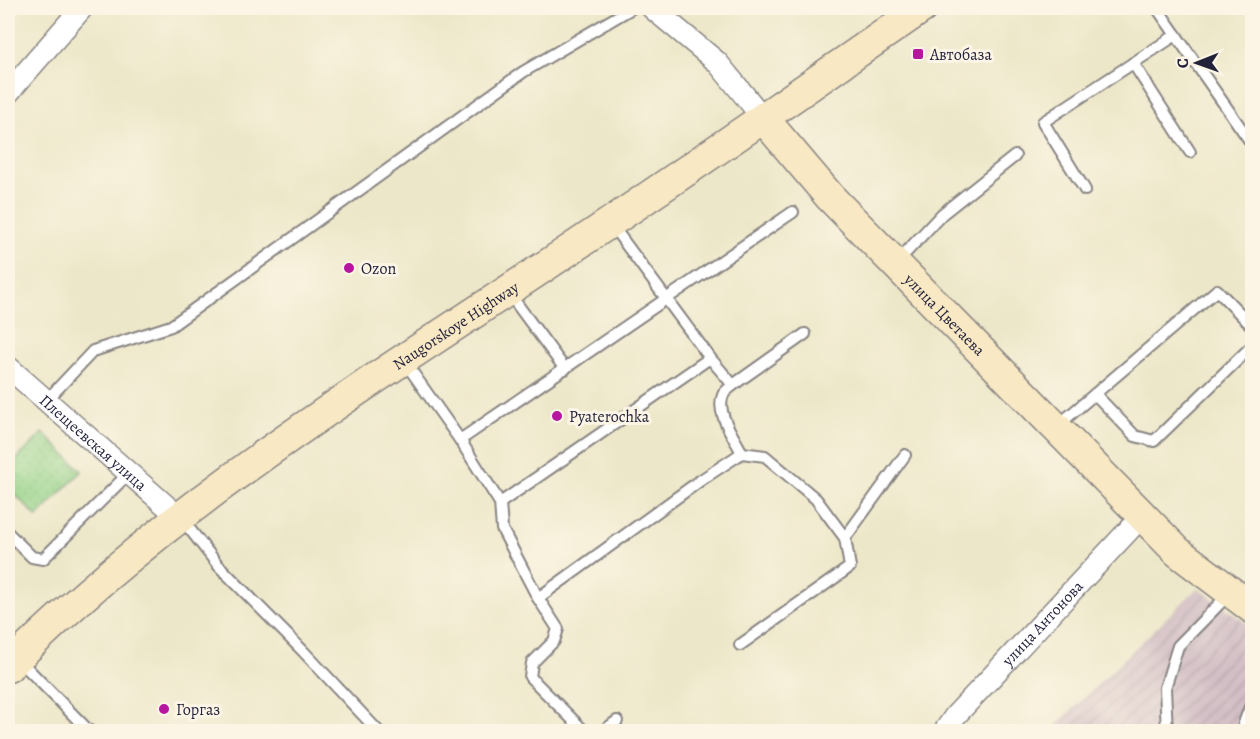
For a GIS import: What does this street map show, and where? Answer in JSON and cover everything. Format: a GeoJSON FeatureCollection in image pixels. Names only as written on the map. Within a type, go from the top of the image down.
{"type":"FeatureCollection","features":[{"type":"Feature","properties":{"kind":"main road","name":"Naugorskoye Highway"},"geometry":{"type":"LineString","coordinates":[[12,662],[86,594],[180,518],[263,458],[403,360],[610,224],[922,8]]}},
{"type":"Feature","properties":{"kind":"main road","name":"улица Цветаева"},"geometry":{"type":"LineString","coordinates":[[763,118],[830,197],[1178,552],[1242,600]]}},
{"type":"Feature","properties":{"kind":"street"},"geometry":{"type":"LineString","coordinates":[[8,93],[82,8]]}},
{"type":"Feature","properties":{"kind":"street","name":"улица Цветаева"},"geometry":{"type":"LineString","coordinates":[[652,8],[717,62],[763,118]]}},
{"type":"Feature","properties":{"kind":"street","name":"Плещеевская улица"},"geometry":{"type":"LineString","coordinates":[[8,367],[180,518]]}},
{"type":"Feature","properties":{"kind":"street","name":"улица Антонова"},"geometry":{"type":"LineString","coordinates":[[944,732],[955,716],[1143,515]]}},
{"type":"Feature","properties":{"kind":"lane"},"geometry":{"type":"LineString","coordinates":[[46,400],[93,351],[171,326],[523,72],[632,8]]}},
{"type":"Feature","properties":{"kind":"lane"},"geometry":{"type":"LineString","coordinates":[[1157,8],[1252,144]]}},
{"type":"Feature","properties":{"kind":"lane"},"geometry":{"type":"LineString","coordinates":[[1085,190],[1044,122],[1176,35]]}},
{"type":"Feature","properties":{"kind":"lane"},"geometry":{"type":"LineString","coordinates":[[1132,63],[1190,152]]}},
{"type":"Feature","properties":{"kind":"lane"},"geometry":{"type":"LineString","coordinates":[[896,264],[942,214],[1015,156]]}},
{"type":"Feature","properties":{"kind":"lane"},"geometry":{"type":"LineString","coordinates":[[460,440],[793,212]]}},
{"type":"Feature","properties":{"kind":"lane"},"geometry":{"type":"LineString","coordinates":[[610,224],[710,358],[733,385]]}},
{"type":"Feature","properties":{"kind":"lane"},"geometry":{"type":"LineString","coordinates":[[1056,427],[1217,290],[1252,326]]}},
{"type":"Feature","properties":{"kind":"lane"},"geometry":{"type":"LineString","coordinates":[[508,291],[565,369]]}},
{"type":"Feature","properties":{"kind":"lane"},"geometry":{"type":"LineString","coordinates":[[742,453],[723,416],[721,403],[723,393],[805,334]]}},
{"type":"Feature","properties":{"kind":"lane"},"geometry":{"type":"LineString","coordinates":[[1095,394],[1135,436],[1154,441],[1252,346]]}},
{"type":"Feature","properties":{"kind":"lane"},"geometry":{"type":"LineString","coordinates":[[500,503],[710,358]]}},
{"type":"Feature","properties":{"kind":"lane"},"geometry":{"type":"LineString","coordinates":[[403,360],[460,440],[500,503],[502,529],[538,598],[558,629],[554,641],[532,663],[530,677],[585,732]]}},
{"type":"Feature","properties":{"kind":"lane"},"geometry":{"type":"LineString","coordinates":[[538,598],[742,453],[765,456],[816,499],[845,538],[850,567],[740,645]]}},
{"type":"Feature","properties":{"kind":"lane"},"geometry":{"type":"LineString","coordinates":[[845,538],[905,454]]}},
{"type":"Feature","properties":{"kind":"lane"},"geometry":{"type":"LineString","coordinates":[[8,533],[32,557],[43,559],[129,473]]}},
{"type":"Feature","properties":{"kind":"lane"},"geometry":{"type":"LineString","coordinates":[[180,518],[218,565],[379,732]]}},
{"type":"Feature","properties":{"kind":"lane"},"geometry":{"type":"LineString","coordinates":[[1167,732],[1165,688],[1178,646],[1242,600]]}},
{"type":"Feature","properties":{"kind":"lane"},"geometry":{"type":"LineString","coordinates":[[12,662],[90,732]]}},
{"type":"Feature","properties":{"kind":"lane"},"geometry":{"type":"LineString","coordinates":[[1245,732],[1244,723],[1252,702]]}},
{"type":"Feature","properties":{"kind":"lane"},"geometry":{"type":"LineString","coordinates":[[602,732],[617,721]]}},
{"type":"Feature","properties":{"kind":"shaded area"},"geometry":{"type":"Polygon","coordinates":[[[1198,588],[1252,627],[1252,731],[1049,732],[1198,588]]]}},
{"type":"Feature","properties":{"kind":"green space"},"geometry":{"type":"Polygon","coordinates":[[[43,433],[82,471],[37,517],[8,487],[8,468],[43,433]]]}},
{"type":"Feature","properties":{"kind":"place","name":"Автобаза"},"geometry":{"type":"Point","coordinates":[918,54]}},
{"type":"Feature","properties":{"kind":"place","name":"Ozon"},"geometry":{"type":"Point","coordinates":[349,268]}},
{"type":"Feature","properties":{"kind":"place","name":"Pyaterochka"},"geometry":{"type":"Point","coordinates":[557,416]}},
{"type":"Feature","properties":{"kind":"place","name":"Горгаз"},"geometry":{"type":"Point","coordinates":[164,709]}}]}
